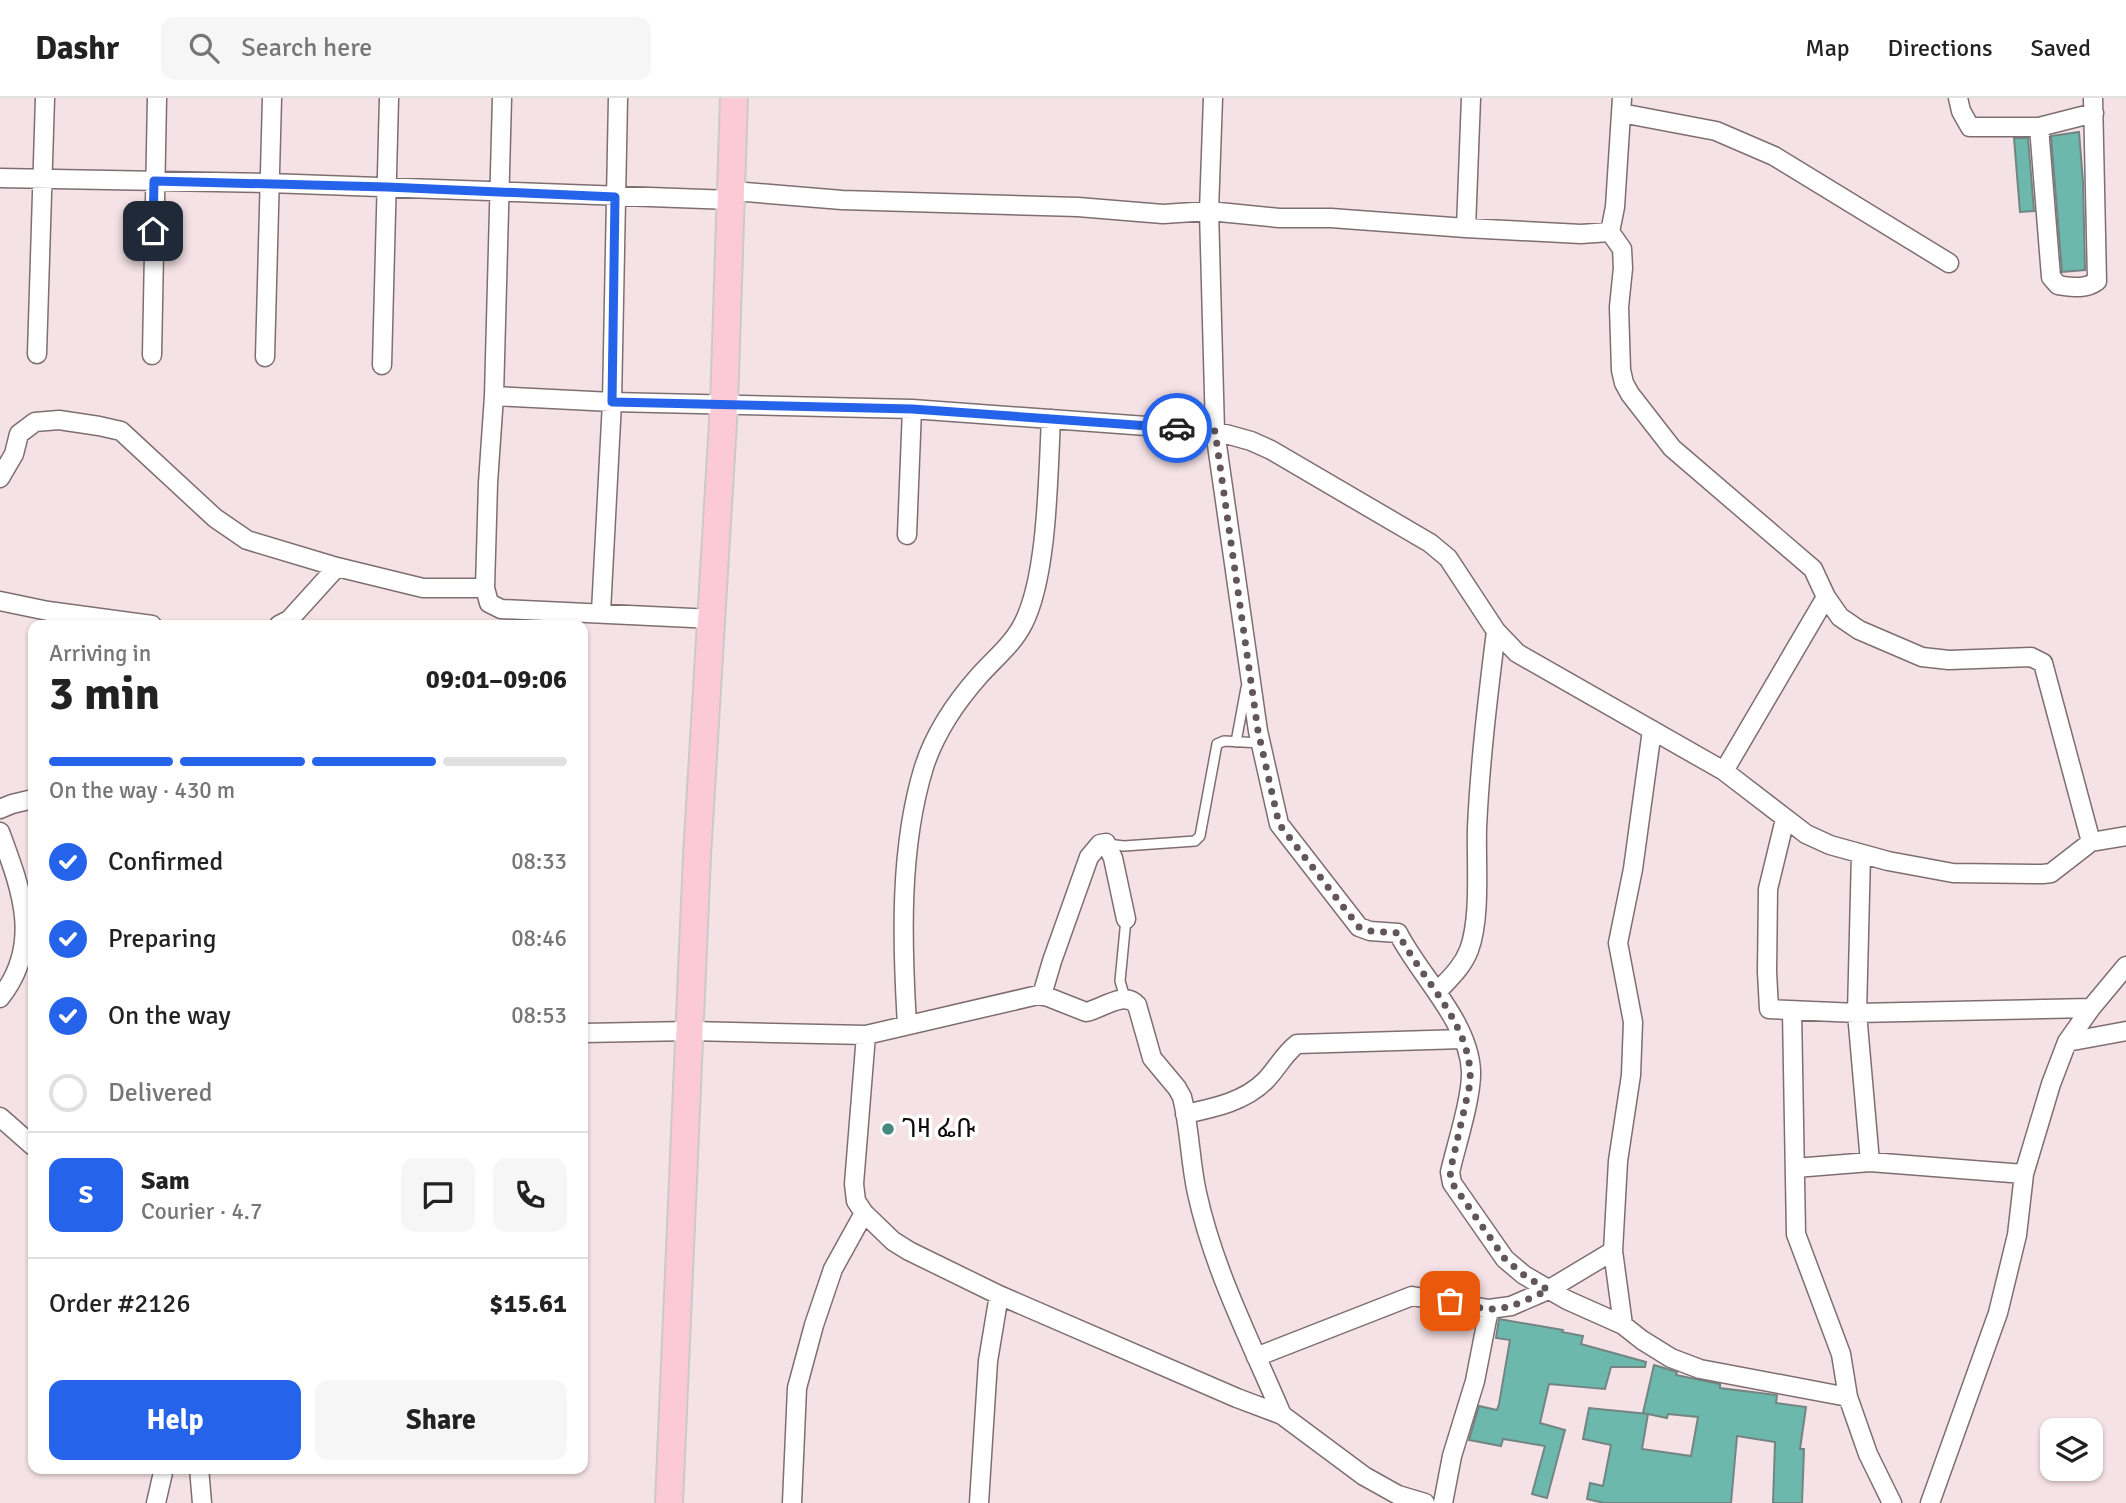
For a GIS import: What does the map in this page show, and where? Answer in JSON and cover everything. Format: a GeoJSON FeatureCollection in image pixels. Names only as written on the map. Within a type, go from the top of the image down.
{"type":"FeatureCollection","features":[{"type":"Feature","properties":{"kind":"main road"},"geometry":{"type":"LineString","coordinates":[[669,1503],[697,856],[724,405],[734,98]]}},
{"type":"Feature","properties":{"kind":"street"},"geometry":{"type":"LineString","coordinates":[[37,354],[45,98]]}},
{"type":"Feature","properties":{"kind":"street"},"geometry":{"type":"LineString","coordinates":[[152,355],[157,98]]}},
{"type":"Feature","properties":{"kind":"street"},"geometry":{"type":"LineString","coordinates":[[265,357],[272,98]]}},
{"type":"Feature","properties":{"kind":"street"},"geometry":{"type":"LineString","coordinates":[[382,365],[389,98]]}},
{"type":"Feature","properties":{"kind":"street"},"geometry":{"type":"LineString","coordinates":[[502,98],[494,396],[485,587],[489,603],[501,609],[713,619]]}},
{"type":"Feature","properties":{"kind":"street"},"geometry":{"type":"LineString","coordinates":[[601,612],[612,402],[618,98]]}},
{"type":"Feature","properties":{"kind":"street"},"geometry":{"type":"LineString","coordinates":[[1213,98],[1209,211],[1215,431],[1261,743],[1279,824],[1293,845],[1359,927],[1370,931],[1398,933],[1464,1039],[1471,1072],[1450,1172],[1452,1183],[1505,1259],[1524,1275],[1548,1290],[1623,1325],[1671,1358],[1700,1369],[1848,1396]]}},
{"type":"Feature","properties":{"kind":"street"},"geometry":{"type":"LineString","coordinates":[[1466,228],[1471,98]]}},
{"type":"Feature","properties":{"kind":"street"},"geometry":{"type":"LineString","coordinates":[[1958,98],[1961,111],[1970,127],[2039,127],[2094,105],[2097,281],[2090,286],[2078,288],[2058,285],[2051,277],[2039,127]]}},
{"type":"Feature","properties":{"kind":"street"},"geometry":{"type":"LineString","coordinates":[[1949,262],[1774,156],[1716,131],[1622,106],[1615,207],[1610,232],[1622,249],[1619,307],[1621,370],[1630,394],[1672,448],[1813,569],[1826,597],[1840,617],[1859,630],[1922,657],[1949,660],[2031,657],[2043,663],[2091,842]]}},
{"type":"Feature","properties":{"kind":"street"},"geometry":{"type":"LineString","coordinates":[[0,178],[269,183],[615,197],[732,195],[842,201],[1077,207],[1163,214],[1209,211],[1279,218],[1331,218],[1466,228],[1581,234],[1610,232]]}},
{"type":"Feature","properties":{"kind":"street"},"geometry":{"type":"LineString","coordinates":[[494,396],[612,402],[912,409],[1215,431],[1271,450],[1430,542],[1448,558],[1496,631],[1517,653],[1724,771],[1806,834],[1830,845],[1953,873],[2043,874],[2051,873],[2091,842],[2126,836]]}},
{"type":"Feature","properties":{"kind":"street"},"geometry":{"type":"LineString","coordinates":[[907,535],[912,409]]}},
{"type":"Feature","properties":{"kind":"street"},"geometry":{"type":"LineString","coordinates":[[0,478],[14,454],[19,433],[35,422],[59,419],[121,431],[215,518],[247,540],[337,567],[423,588],[485,587]]}},
{"type":"Feature","properties":{"kind":"street"},"geometry":{"type":"LineString","coordinates":[[906,1026],[902,916],[908,852],[925,765],[945,721],[977,678],[1014,638],[1024,622],[1039,566],[1047,501],[1051,419]]}},
{"type":"Feature","properties":{"kind":"street"},"geometry":{"type":"LineString","coordinates":[[289,620],[337,567]]}},
{"type":"Feature","properties":{"kind":"street"},"geometry":{"type":"LineString","coordinates":[[1724,771],[1826,597]]}},
{"type":"Feature","properties":{"kind":"street"},"geometry":{"type":"LineString","coordinates":[[0,601],[115,620]]}},
{"type":"Feature","properties":{"kind":"street"},"geometry":{"type":"LineString","coordinates":[[1437,992],[1461,967],[1470,948],[1475,926],[1479,799],[1496,631]]}},
{"type":"Feature","properties":{"kind":"street"},"geometry":{"type":"LineString","coordinates":[[1623,1325],[1613,1251],[1618,1161],[1631,1075],[1633,1022],[1618,943],[1633,869],[1652,730]]}},
{"type":"Feature","properties":{"kind":"street"},"geometry":{"type":"LineString","coordinates":[[0,809],[28,800]]}},
{"type":"Feature","properties":{"kind":"street"},"geometry":{"type":"LineString","coordinates":[[1786,819],[1768,889],[1768,1006],[1773,1010],[1857,1013],[2091,1008]]}},
{"type":"Feature","properties":{"kind":"street"},"geometry":{"type":"LineString","coordinates":[[0,832],[18,878],[25,911],[20,963],[12,983],[0,998]]}},
{"type":"Feature","properties":{"kind":"street"},"geometry":{"type":"LineString","coordinates":[[1042,995],[1089,857],[1100,844],[1106,843],[1113,858],[1126,919]]}},
{"type":"Feature","properties":{"kind":"street"},"geometry":{"type":"LineString","coordinates":[[1861,854],[1857,1013],[1870,1162]]}},
{"type":"Feature","properties":{"kind":"street"},"geometry":{"type":"LineString","coordinates":[[1930,1503],[1998,1313],[2017,1235],[2024,1174],[2067,1042],[2126,966]]}},
{"type":"Feature","properties":{"kind":"street"},"geometry":{"type":"LineString","coordinates":[[588,1032],[866,1035],[1042,995],[1086,1012],[1125,998],[1132,999],[1137,1005],[1152,1058],[1177,1088],[1185,1114],[1200,1205],[1222,1276],[1282,1415]]}},
{"type":"Feature","properties":{"kind":"street"},"geometry":{"type":"LineString","coordinates":[[1792,1012],[1796,1234],[1840,1354],[1848,1396],[1868,1454],[1892,1503]]}},
{"type":"Feature","properties":{"kind":"street"},"geometry":{"type":"LineString","coordinates":[[2067,1042],[2126,1031]]}},
{"type":"Feature","properties":{"kind":"street"},"geometry":{"type":"LineString","coordinates":[[866,1035],[856,1201],[864,1213],[893,1241],[999,1295],[1282,1415],[1364,1476],[1398,1495],[1425,1503]]}},
{"type":"Feature","properties":{"kind":"street"},"geometry":{"type":"LineString","coordinates":[[1185,1114],[1221,1106],[1247,1095],[1265,1081],[1287,1052],[1297,1044],[1464,1039]]}},
{"type":"Feature","properties":{"kind":"street"},"geometry":{"type":"LineString","coordinates":[[0,1117],[28,1142]]}},
{"type":"Feature","properties":{"kind":"street"},"geometry":{"type":"LineString","coordinates":[[1795,1168],[1870,1162],[2024,1174]]}},
{"type":"Feature","properties":{"kind":"street"},"geometry":{"type":"LineString","coordinates":[[792,1503],[797,1388],[833,1269],[864,1213]]}},
{"type":"Feature","properties":{"kind":"street"},"geometry":{"type":"LineString","coordinates":[[1256,1357],[1412,1296],[1489,1309],[1511,1306],[1548,1290],[1613,1251]]}},
{"type":"Feature","properties":{"kind":"street"},"geometry":{"type":"LineString","coordinates":[[979,1503],[988,1361],[999,1295]]}},
{"type":"Feature","properties":{"kind":"street"},"geometry":{"type":"LineString","coordinates":[[1443,1503],[1452,1456],[1475,1381],[1489,1309]]}},
{"type":"Feature","properties":{"kind":"street"},"geometry":{"type":"LineString","coordinates":[[156,1503],[163,1474]]}},
{"type":"Feature","properties":{"kind":"street"},"geometry":{"type":"LineString","coordinates":[[200,1474],[202,1503]]}},
{"type":"Feature","properties":{"kind":"lane"},"geometry":{"type":"LineString","coordinates":[[1236,741],[1249,670]]}},
{"type":"Feature","properties":{"kind":"lane"},"geometry":{"type":"LineString","coordinates":[[1106,843],[1124,846],[1195,841],[1200,836],[1217,744],[1224,740],[1261,743]]}},
{"type":"Feature","properties":{"kind":"lane"},"geometry":{"type":"LineString","coordinates":[[1125,998],[1121,981],[1126,919]]}},
{"type":"Feature","properties":{"kind":"building"},"geometry":{"type":"Polygon","coordinates":[[[2079,132],[2085,270],[2062,272],[2051,136],[2079,132]]]}},
{"type":"Feature","properties":{"kind":"building"},"geometry":{"type":"Polygon","coordinates":[[[2014,138],[2028,138],[2034,211],[2020,212],[2014,138]]]}},
{"type":"Feature","properties":{"kind":"building"},"geometry":{"type":"Polygon","coordinates":[[[1499,1319],[1563,1330],[1562,1332],[1583,1336],[1581,1344],[1646,1362],[1645,1367],[1611,1367],[1605,1389],[1549,1384],[1540,1423],[1565,1430],[1547,1498],[1532,1494],[1545,1446],[1503,1439],[1501,1446],[1469,1440],[1479,1406],[1497,1410],[1499,1404],[1510,1340],[1496,1338],[1499,1319]]]}},
{"type":"Feature","properties":{"kind":"building"},"geometry":{"type":"Polygon","coordinates":[[[1654,1365],[1677,1372],[1676,1375],[1720,1384],[1720,1388],[1777,1395],[1776,1403],[1806,1407],[1800,1449],[1804,1449],[1802,1503],[1773,1503],[1775,1442],[1737,1436],[1731,1503],[1604,1503],[1587,1499],[1590,1483],[1603,1486],[1611,1445],[1583,1439],[1589,1408],[1648,1414],[1643,1413],[1654,1365]],[[1648,1414],[1642,1449],[1691,1456],[1698,1417],[1668,1414],[1667,1418],[1648,1414]]]}},
{"type":"Feature","properties":{"kind":"way so far"},"geometry":{"type":"LineString","coordinates":[[1177,428],[1215,431],[1258,731],[1279,824],[1359,927],[1370,931],[1398,933],[1437,992],[1464,1039],[1471,1072],[1450,1172],[1452,1183],[1505,1259],[1548,1290],[1511,1306],[1489,1309],[1450,1301]]}},
{"type":"Feature","properties":{"kind":"place","name":"ገዛ ፌቡ"},"geometry":{"type":"Point","coordinates":[888,1129]}},
{"type":"Feature","properties":{"kind":"route"},"geometry":{"type":"LineString","coordinates":[[153,231],[154,181],[615,197],[612,402],[912,409],[1177,428]]}}]}
